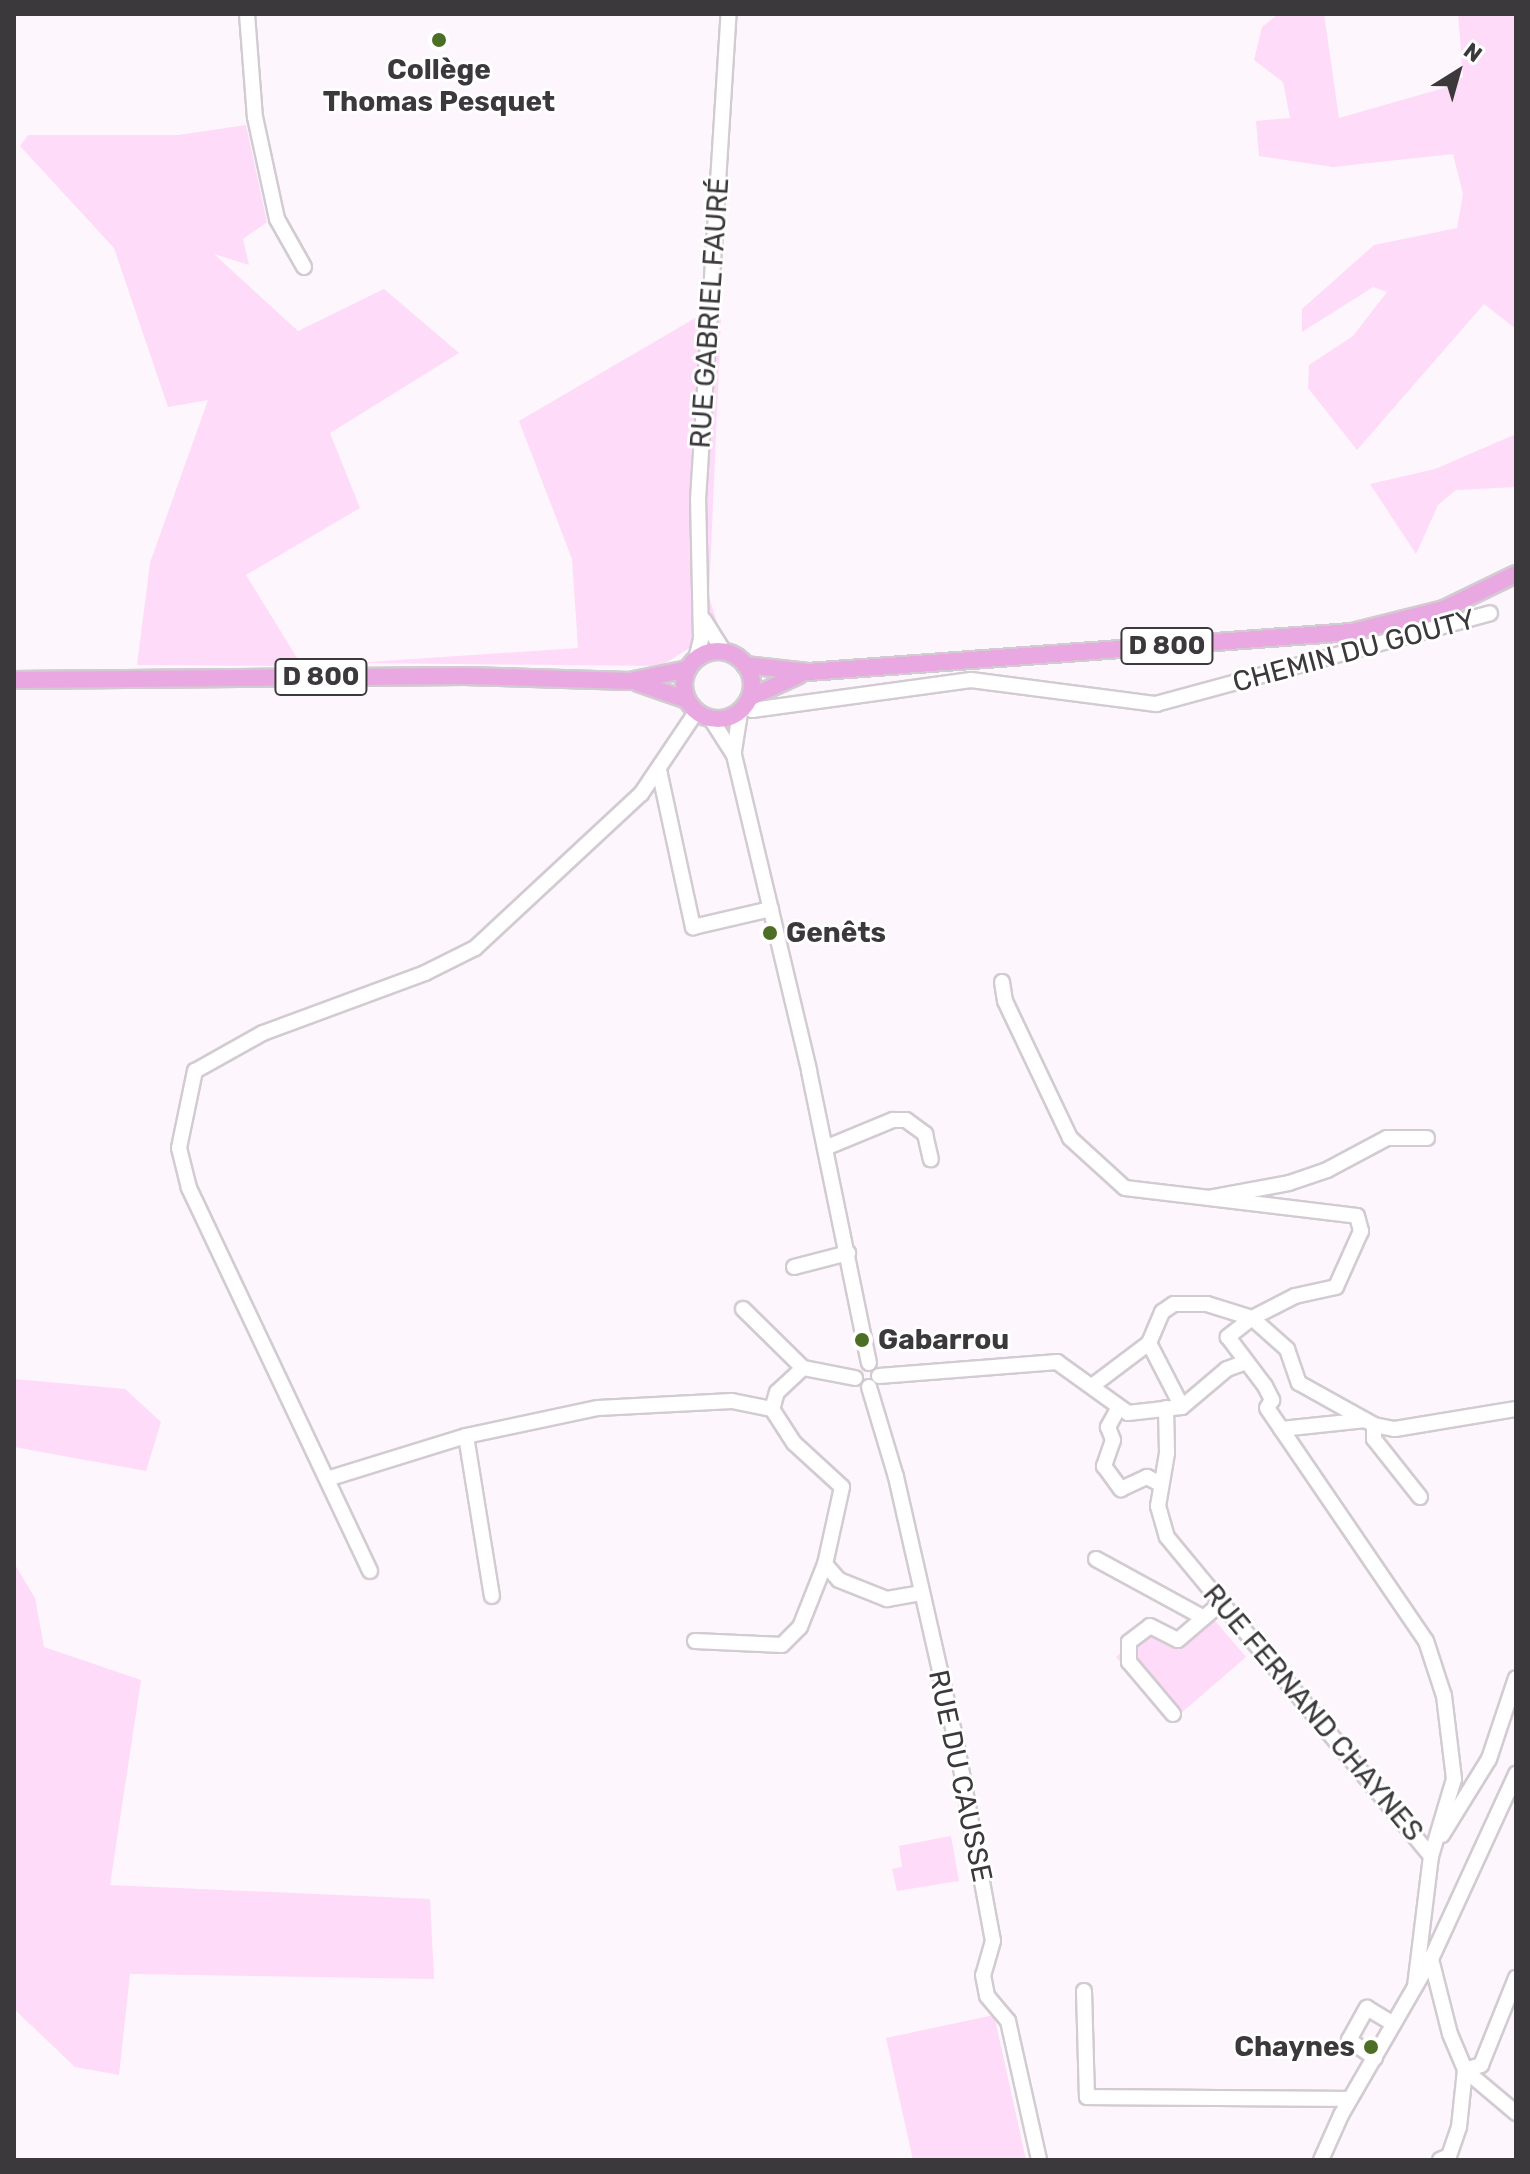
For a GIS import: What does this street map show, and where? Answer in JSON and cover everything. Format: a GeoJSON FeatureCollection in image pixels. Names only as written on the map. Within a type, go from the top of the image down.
{"type":"FeatureCollection","features":[{"type":"Feature","properties":{"kind":"main road","name":"D 800"},"geometry":{"type":"LineString","coordinates":[[745,665],[808,672],[1352,632],[1444,609],[1516,574]]}},
{"type":"Feature","properties":{"kind":"main road"},"geometry":{"type":"LineString","coordinates":[[724,652],[745,665],[745,705],[698,710],[692,664],[724,652]]}},
{"type":"Feature","properties":{"kind":"main road","name":"D 800"},"geometry":{"type":"LineString","coordinates":[[14,680],[464,676],[629,681],[692,664]]}},
{"type":"Feature","properties":{"kind":"main road","name":"D 800"},"geometry":{"type":"LineString","coordinates":[[745,705],[808,672]]}},
{"type":"Feature","properties":{"kind":"main road","name":"D 800"},"geometry":{"type":"LineString","coordinates":[[629,681],[698,710]]}},
{"type":"Feature","properties":{"kind":"street"},"geometry":{"type":"LineString","coordinates":[[247,14],[255,117],[277,219],[304,267]]}},
{"type":"Feature","properties":{"kind":"street","name":"RUE GABRIEL FAURÉ"},"geometry":{"type":"LineString","coordinates":[[692,664],[701,612],[696,536],[729,14]]}},
{"type":"Feature","properties":{"kind":"street","name":"RUE GABRIEL FAURÉ"},"geometry":{"type":"LineString","coordinates":[[701,612],[724,652]]}},
{"type":"Feature","properties":{"kind":"street","name":"CHEMIN DU GOUTY"},"geometry":{"type":"LineString","coordinates":[[745,705],[752,710],[971,680],[1156,704],[1490,613]]}},
{"type":"Feature","properties":{"kind":"street"},"geometry":{"type":"LineString","coordinates":[[734,755],[745,705]]}},
{"type":"Feature","properties":{"kind":"street"},"geometry":{"type":"LineString","coordinates":[[370,1571],[189,1188],[179,1148],[195,1071],[263,1033],[425,973],[475,948],[641,794],[698,710],[734,755],[825,1148],[874,1382]]}},
{"type":"Feature","properties":{"kind":"street"},"geometry":{"type":"LineString","coordinates":[[659,770],[693,927],[771,909]]}},
{"type":"Feature","properties":{"kind":"street"},"geometry":{"type":"LineString","coordinates":[[1002,982],[1005,1001],[1079,1147],[1125,1188],[1357,1216],[1361,1231],[1336,1287],[1295,1296],[1252,1318],[1228,1337],[1265,1386],[1272,1400],[1267,1408],[1426,1641],[1452,1737],[1454,1779],[1439,1838]]}},
{"type":"Feature","properties":{"kind":"street"},"geometry":{"type":"LineString","coordinates":[[825,1148],[893,1120],[906,1120],[925,1134],[931,1159]]}},
{"type":"Feature","properties":{"kind":"street"},"geometry":{"type":"LineString","coordinates":[[1209,1198],[1289,1183],[1327,1170],[1387,1138],[1427,1138]]}},
{"type":"Feature","properties":{"kind":"street"},"geometry":{"type":"LineString","coordinates":[[794,1267],[848,1253]]}},
{"type":"Feature","properties":{"kind":"street"},"geometry":{"type":"LineString","coordinates":[[1092,1386],[1149,1343],[1162,1312],[1174,1304],[1207,1304],[1252,1318],[1268,1328],[1288,1355],[1292,1374],[1370,1423],[1374,1439],[1420,1497]]}},
{"type":"Feature","properties":{"kind":"street"},"geometry":{"type":"LineString","coordinates":[[743,1309],[803,1368],[874,1382],[1057,1362],[1118,1409],[1182,1407],[1227,1369],[1246,1362]]}},
{"type":"Feature","properties":{"kind":"street"},"geometry":{"type":"LineString","coordinates":[[1149,1343],[1182,1407]]}},
{"type":"Feature","properties":{"kind":"street"},"geometry":{"type":"LineString","coordinates":[[855,1378],[858,1367],[869,1363]]}},
{"type":"Feature","properties":{"kind":"street"},"geometry":{"type":"LineString","coordinates":[[772,1409],[777,1392],[803,1368]]}},
{"type":"Feature","properties":{"kind":"street"},"geometry":{"type":"LineString","coordinates":[[1265,1386],[1292,1374]]}},
{"type":"Feature","properties":{"kind":"street","name":"RUE DU CAUSSE"},"geometry":{"type":"LineString","coordinates":[[874,1382],[989,1918],[993,1941],[983,1975],[987,1996],[1008,2021],[1039,2160]]}},
{"type":"Feature","properties":{"kind":"street"},"geometry":{"type":"LineString","coordinates":[[327,1479],[466,1436],[598,1408],[732,1401],[772,1409],[794,1443],[842,1487],[825,1564],[800,1627],[782,1645],[695,1641]]}},
{"type":"Feature","properties":{"kind":"street","name":"RUE FERNAND CHAYNES"},"geometry":{"type":"LineString","coordinates":[[1166,1408],[1167,1453],[1158,1506],[1167,1537],[1431,1856],[1415,1986]]}},
{"type":"Feature","properties":{"kind":"street"},"geometry":{"type":"LineString","coordinates":[[1118,1409],[1108,1427],[1113,1440],[1104,1466],[1121,1489],[1147,1477],[1160,1484]]}},
{"type":"Feature","properties":{"kind":"street"},"geometry":{"type":"LineString","coordinates":[[1281,1429],[1370,1423],[1395,1429],[1450,1424],[1516,1409]]}},
{"type":"Feature","properties":{"kind":"street"},"geometry":{"type":"LineString","coordinates":[[466,1436],[492,1596]]}},
{"type":"Feature","properties":{"kind":"street"},"geometry":{"type":"LineString","coordinates":[[1096,1559],[1204,1618]]}},
{"type":"Feature","properties":{"kind":"street"},"geometry":{"type":"LineString","coordinates":[[825,1564],[839,1580],[887,1599],[920,1593]]}},
{"type":"Feature","properties":{"kind":"street"},"geometry":{"type":"LineString","coordinates":[[1173,1714],[1129,1662],[1129,1642],[1150,1626],[1178,1640],[1221,1603]]}},
{"type":"Feature","properties":{"kind":"street"},"geometry":{"type":"LineString","coordinates":[[1431,1856],[1489,1759],[1516,1678]]}},
{"type":"Feature","properties":{"kind":"street"},"geometry":{"type":"LineString","coordinates":[[1321,2160],[1349,2099],[1431,1959],[1516,1774]]}},
{"type":"Feature","properties":{"kind":"street"},"geometry":{"type":"LineString","coordinates":[[1431,1959],[1450,2034],[1465,2070],[1516,2113]]}},
{"type":"Feature","properties":{"kind":"street"},"geometry":{"type":"LineString","coordinates":[[1465,2070],[1481,2065],[1516,1978]]}},
{"type":"Feature","properties":{"kind":"street"},"geometry":{"type":"LineString","coordinates":[[1084,1991],[1087,2097],[1349,2099]]}},
{"type":"Feature","properties":{"kind":"street"},"geometry":{"type":"LineString","coordinates":[[1375,2058],[1349,2040],[1367,2008],[1394,2024]]}},
{"type":"Feature","properties":{"kind":"street"},"geometry":{"type":"LineString","coordinates":[[1440,2160],[1449,2156],[1459,2127],[1465,2070]]}},
{"type":"Feature","properties":{"kind":"shaded area"},"geometry":{"type":"Polygon","coordinates":[[[1278,14],[1324,14],[1339,118],[1444,88],[1463,77],[1458,14],[1516,14],[1516,329],[1484,304],[1357,450],[1308,388],[1309,365],[1353,336],[1387,292],[1373,287],[1302,332],[1302,309],[1374,245],[1457,228],[1463,194],[1453,154],[1333,167],[1259,156],[1256,121],[1290,118],[1283,82],[1254,60],[1262,27],[1278,14]]]}},
{"type":"Feature","properties":{"kind":"shaded area"},"geometry":{"type":"Polygon","coordinates":[[[246,125],[267,222],[243,239],[249,265],[214,254],[298,331],[384,289],[459,353],[330,433],[360,508],[246,575],[302,666],[137,665],[150,563],[208,400],[168,407],[114,248],[20,146],[28,135],[178,135],[246,125]]]}},
{"type":"Feature","properties":{"kind":"shaded area"},"geometry":{"type":"Polygon","coordinates":[[[697,317],[721,318],[709,597],[719,629],[661,666],[354,663],[578,648],[572,559],[519,421],[697,317]]]}},
{"type":"Feature","properties":{"kind":"shaded area"},"geometry":{"type":"Polygon","coordinates":[[[1516,434],[1516,487],[1456,490],[1438,505],[1416,554],[1370,484],[1435,469],[1516,434]]]}},
{"type":"Feature","properties":{"kind":"shaded area"},"geometry":{"type":"Polygon","coordinates":[[[14,1379],[125,1389],[161,1422],[146,1471],[14,1447],[14,1379]]]}},
{"type":"Feature","properties":{"kind":"shaded area"},"geometry":{"type":"Polygon","coordinates":[[[14,1563],[35,1598],[44,1647],[141,1680],[110,1885],[430,1899],[434,1979],[130,1974],[119,2075],[75,2067],[14,2009],[14,1563]]]}},
{"type":"Feature","properties":{"kind":"shaded area"},"geometry":{"type":"Polygon","coordinates":[[[1211,1616],[1246,1657],[1172,1721],[1116,1657],[1148,1629],[1173,1648],[1211,1616]]]}},
{"type":"Feature","properties":{"kind":"shaded area"},"geometry":{"type":"Polygon","coordinates":[[[951,1836],[959,1881],[897,1891],[892,1869],[902,1867],[899,1846],[951,1836]]]}},
{"type":"Feature","properties":{"kind":"shaded area"},"geometry":{"type":"Polygon","coordinates":[[[994,2015],[1026,2160],[913,2160],[886,2038],[994,2015]]]}},
{"type":"Feature","properties":{"kind":"place","name":"Collège Thomas Pesquet"},"geometry":{"type":"Point","coordinates":[439,40]}},
{"type":"Feature","properties":{"kind":"place","name":"Genêts"},"geometry":{"type":"Point","coordinates":[770,933]}},
{"type":"Feature","properties":{"kind":"place","name":"Gabarrou"},"geometry":{"type":"Point","coordinates":[862,1340]}},
{"type":"Feature","properties":{"kind":"place","name":"Chaynes"},"geometry":{"type":"Point","coordinates":[1371,2047]}}]}
